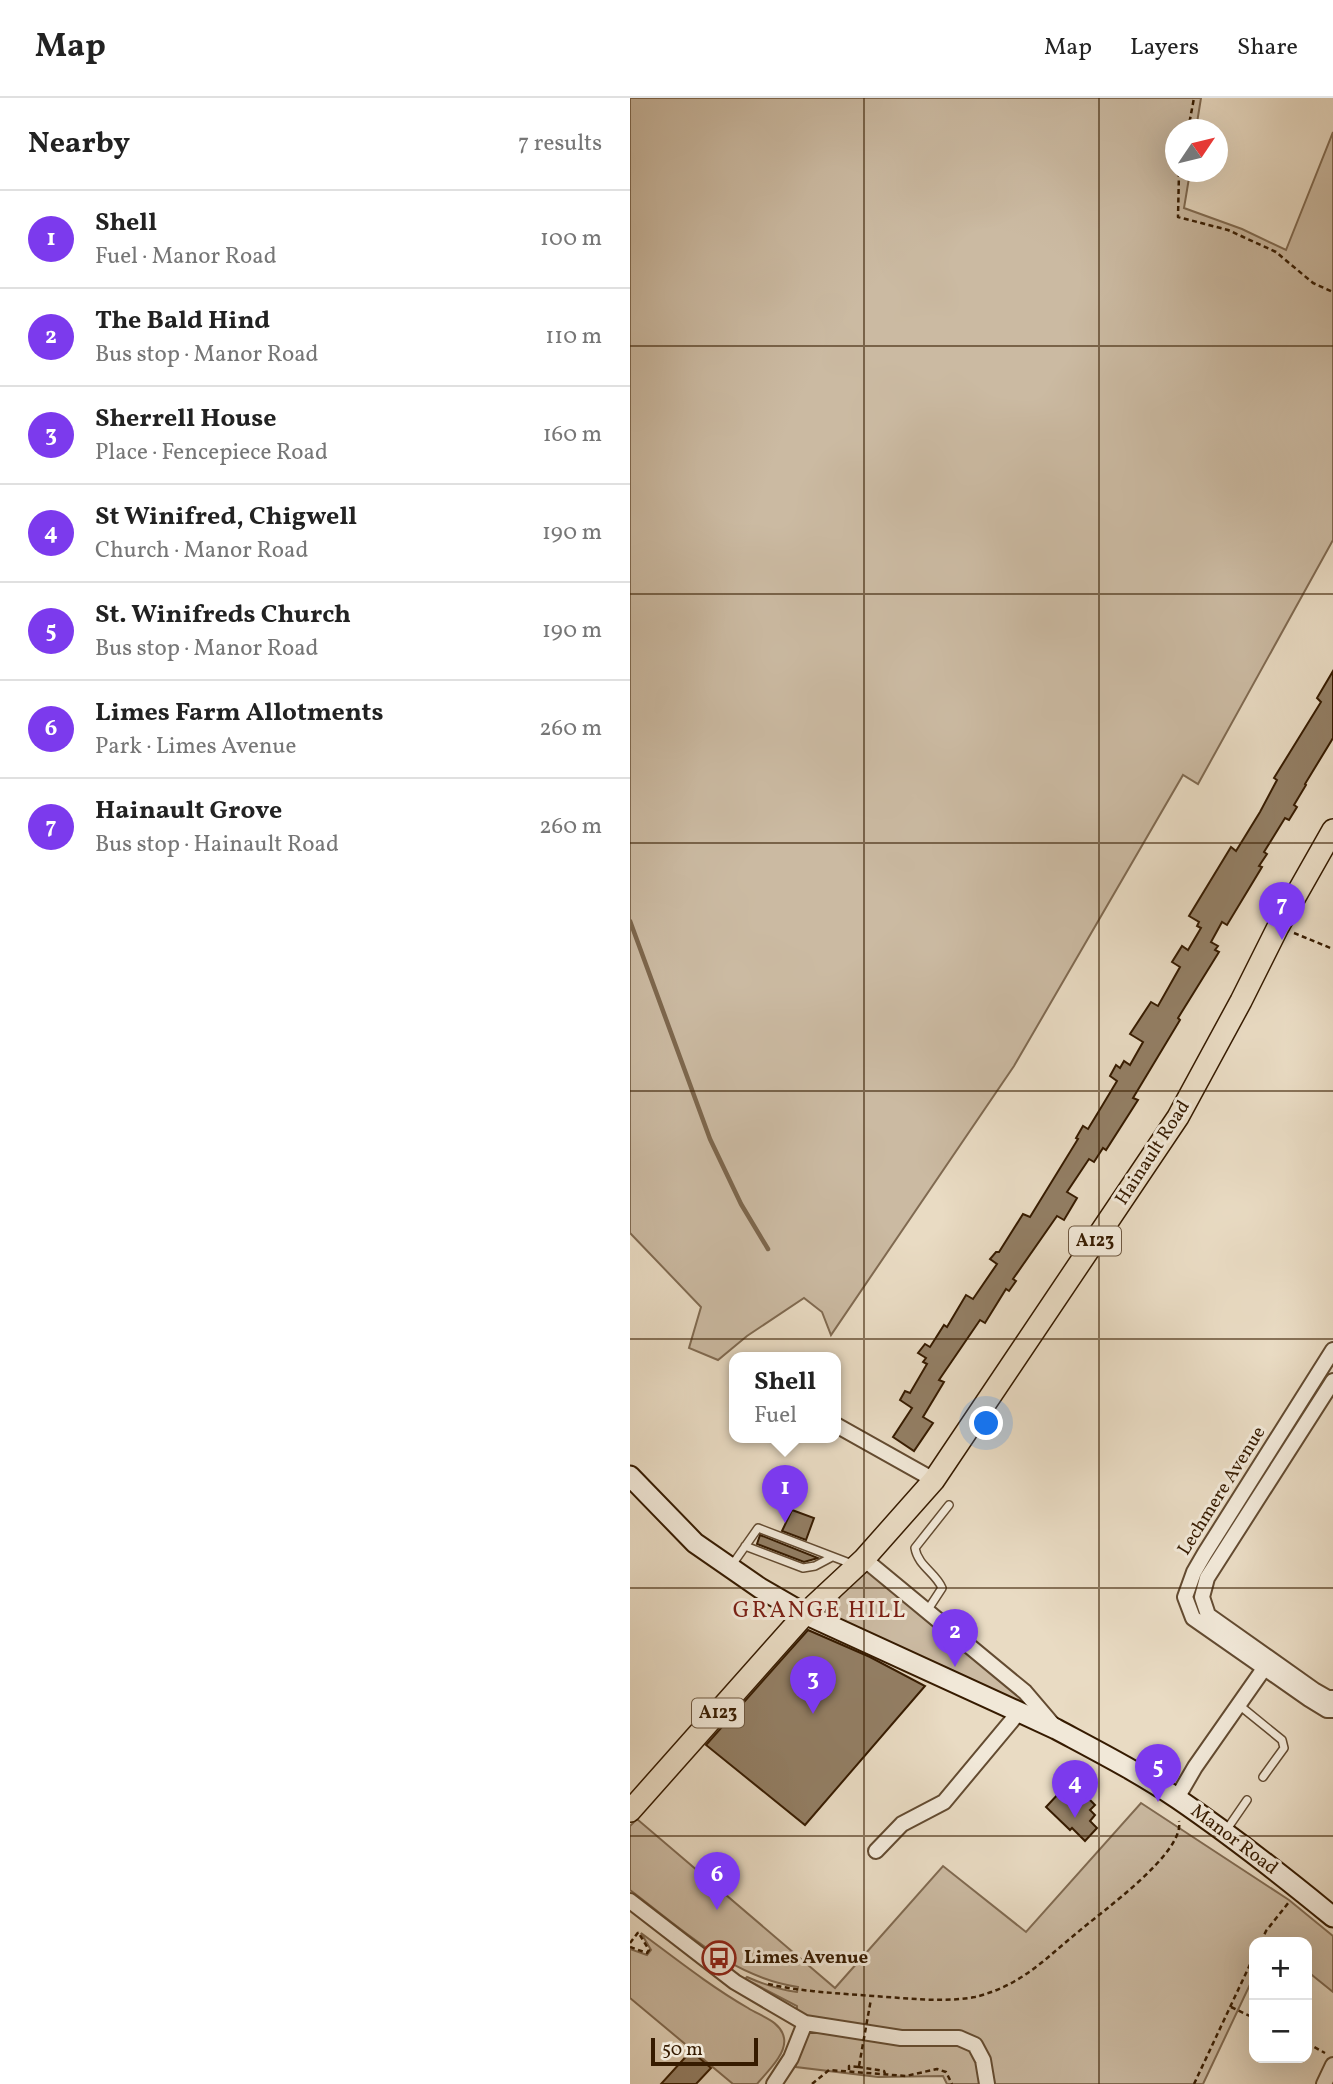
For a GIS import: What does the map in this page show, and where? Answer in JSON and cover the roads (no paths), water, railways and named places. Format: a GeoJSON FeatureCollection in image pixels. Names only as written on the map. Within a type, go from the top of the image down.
{"type":"FeatureCollection","features":[{"type":"Feature","properties":{"kind":"main road","name":"Hainault Road"},"geometry":{"type":"LineString","coordinates":[[805,1614],[860,1562],[934,1480],[1178,1117],[1278,927],[1333,830]]}},
{"type":"Feature","properties":{"kind":"main road","name":"Manor Road"},"geometry":{"type":"LineString","coordinates":[[630,1476],[695,1543],[729,1569],[805,1614],[1056,1728],[1178,1799],[1333,1917]]}},
{"type":"Feature","properties":{"kind":"main road","name":"A123"},"geometry":{"type":"LineString","coordinates":[[630,1811],[805,1614]]}},
{"type":"Feature","properties":{"kind":"street","name":"Lechmere Avenue"},"geometry":{"type":"LineString","coordinates":[[1211,1557],[1285,1426],[1333,1350]]}},
{"type":"Feature","properties":{"kind":"street","name":"Lechmere Avenue"},"geometry":{"type":"LineString","coordinates":[[1268,1664],[1194,1618],[1185,1597],[1194,1572],[1211,1557],[1299,1434],[1333,1381]]}},
{"type":"Feature","properties":{"kind":"street"},"geometry":{"type":"LineString","coordinates":[[1285,1426],[1299,1434]]}},
{"type":"Feature","properties":{"kind":"street"},"geometry":{"type":"LineString","coordinates":[[841,1428],[934,1480]]}},
{"type":"Feature","properties":{"kind":"street","name":"Manor Road"},"geometry":{"type":"LineString","coordinates":[[860,1562],[927,1611],[1026,1692],[1056,1728]]}},
{"type":"Feature","properties":{"kind":"street"},"geometry":{"type":"LineString","coordinates":[[1268,1664],[1328,1699],[1333,1698]]}},
{"type":"Feature","properties":{"kind":"street"},"geometry":{"type":"LineString","coordinates":[[1178,1799],[1195,1767],[1268,1664]]}},
{"type":"Feature","properties":{"kind":"street"},"geometry":{"type":"LineString","coordinates":[[1268,1664],[1309,1699],[1327,1710],[1333,1710]]}},
{"type":"Feature","properties":{"kind":"street"},"geometry":{"type":"LineString","coordinates":[[876,1852],[902,1824],[944,1802],[1019,1712]]}},
{"type":"Feature","properties":{"kind":"street"},"geometry":{"type":"LineString","coordinates":[[630,1901],[735,1982],[805,2023],[901,2038],[959,2038],[975,2045],[983,2060],[987,2084]]}},
{"type":"Feature","properties":{"kind":"street"},"geometry":{"type":"LineString","coordinates":[[774,2084],[791,2058],[805,2023]]}},
{"type":"Feature","properties":{"kind":"street"},"geometry":{"type":"LineString","coordinates":[[1324,2084],[1329,2060]]}},
{"type":"Feature","properties":{"kind":"lane"},"geometry":{"type":"LineString","coordinates":[[927,1611],[942,1588],[918,1559],[915,1548],[949,1505]]}},
{"type":"Feature","properties":{"kind":"lane"},"geometry":{"type":"LineString","coordinates":[[729,1569],[758,1528],[832,1557],[860,1562]]}},
{"type":"Feature","properties":{"kind":"lane"},"geometry":{"type":"LineString","coordinates":[[745,1546],[803,1568],[815,1566],[832,1557]]}},
{"type":"Feature","properties":{"kind":"lane"},"geometry":{"type":"LineString","coordinates":[[1239,1705],[1282,1740],[1284,1748],[1263,1777]]}},
{"type":"Feature","properties":{"kind":"lane"},"geometry":{"type":"LineString","coordinates":[[1224,1833],[1247,1800]]}},
{"type":"Feature","properties":{"kind":"waterway"},"geometry":{"type":"LineString","coordinates":[[630,921],[710,1139],[741,1204],[768,1249]]}},
{"type":"Feature","properties":{"kind":"place","name":"Hainault Grove"},"geometry":{"type":"Point","coordinates":[1282,940]}},
{"type":"Feature","properties":{"kind":"place","name":"Shell"},"geometry":{"type":"Point","coordinates":[785,1523]}},
{"type":"Feature","properties":{"kind":"place","name":"The Bald Hind"},"geometry":{"type":"Point","coordinates":[955,1667]}},
{"type":"Feature","properties":{"kind":"place","name":"Sherrell House"},"geometry":{"type":"Point","coordinates":[813,1714]}},
{"type":"Feature","properties":{"kind":"place","name":"St. Winifreds Church"},"geometry":{"type":"Point","coordinates":[1158,1802]}},
{"type":"Feature","properties":{"kind":"place","name":"St Winifred, Chigwell"},"geometry":{"type":"Point","coordinates":[1075,1818]}},
{"type":"Feature","properties":{"kind":"place","name":"Limes Farm Allotments"},"geometry":{"type":"Point","coordinates":[717,1910]}},
{"type":"Feature","properties":{"kind":"place","name":"Limes Avenue"},"geometry":{"type":"Point","coordinates":[719,1958]}},
{"type":"Feature","properties":{"kind":"district","name":"GRANGE HILL"},"geometry":{"type":"Point","coordinates":[820,1611]}}]}
